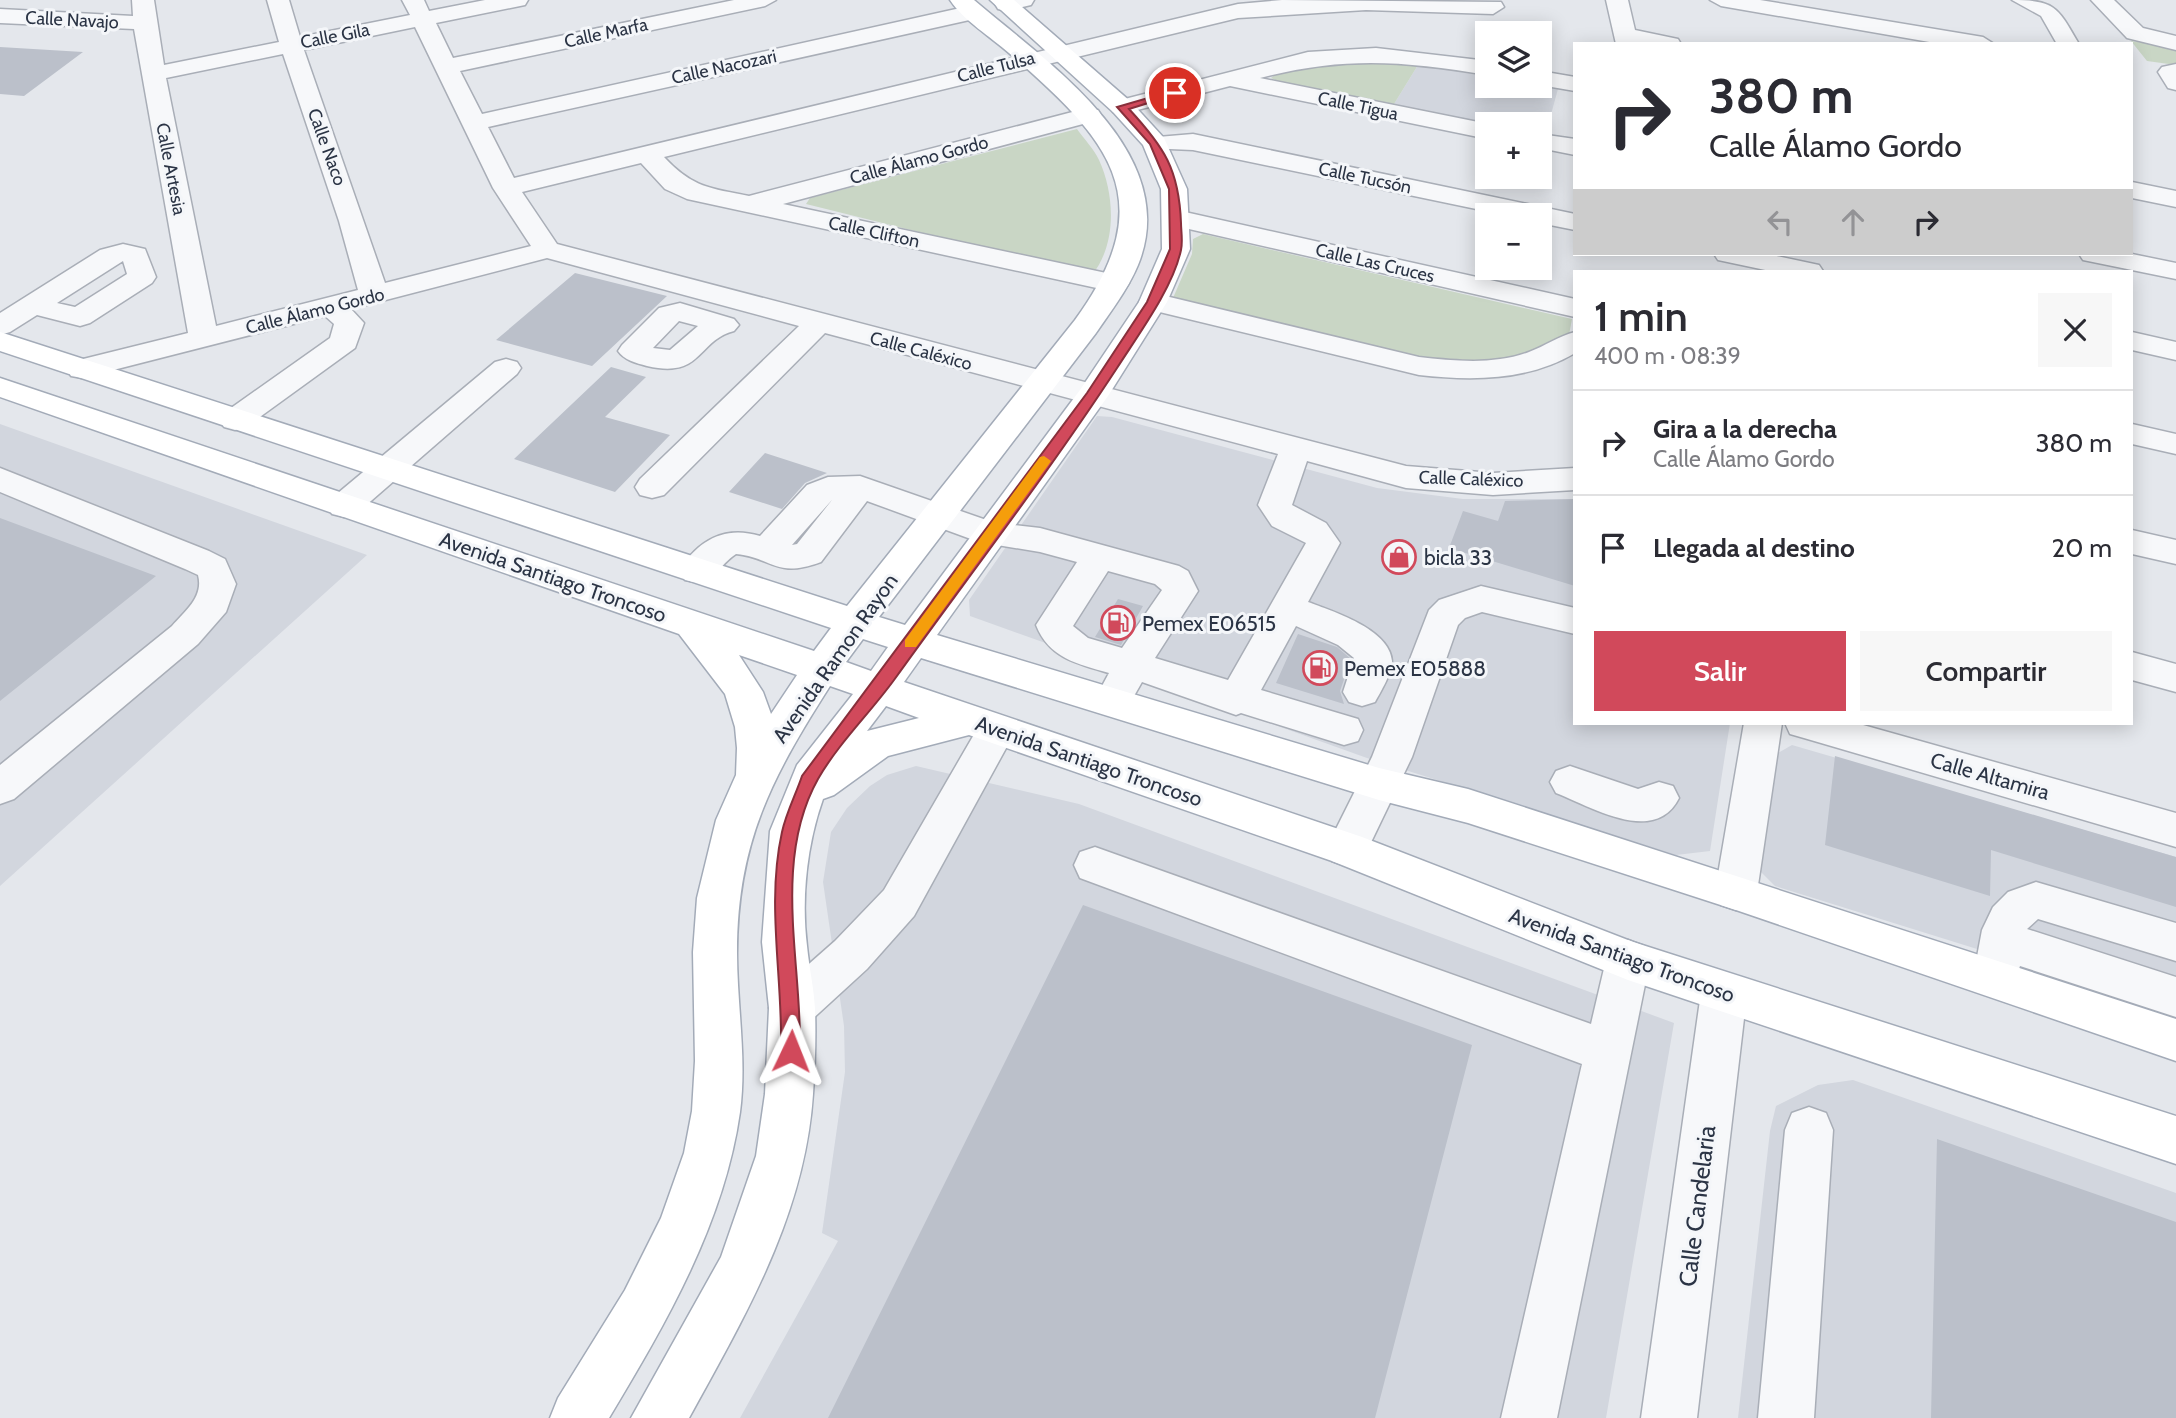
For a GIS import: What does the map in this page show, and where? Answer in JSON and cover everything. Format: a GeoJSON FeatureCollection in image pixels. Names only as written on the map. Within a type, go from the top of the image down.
{"type":"FeatureCollection","features":[{"type":"Feature","properties":{"kind":"main road"},"geometry":{"type":"LineString","coordinates":[[659,1418],[742,1270],[781,1156],[789,1094],[792,1007],[784,942],[786,874],[791,831],[811,776],[879,688],[1092,396],[1153,302],[1176,249],[1174,189],[1154,143],[1122,107],[1060,52],[1010,1]]}},
{"type":"Feature","properties":{"kind":"main road","name":"Avenida Ramon Rayon"},"geometry":{"type":"LineString","coordinates":[[578,1418],[641,1314],[677,1243],[701,1177],[716,1112],[719,1051],[715,976],[717,909],[735,816],[781,730],[857,623],[1115,284],[1129,250],[1132,192],[1127,173],[1114,149],[1088,116],[967,6]]}},
{"type":"Feature","properties":{"kind":"main road"},"geometry":{"type":"LineString","coordinates":[[0,341],[385,471],[1113,704],[1379,784],[1468,806],[1736,891],[1999,960],[2176,1040]]}},
{"type":"Feature","properties":{"kind":"main road","name":"Avenida Santiago Troncoso"},"geometry":{"type":"LineString","coordinates":[[0,387],[1347,849],[1628,960],[2176,1140]]}},
{"type":"Feature","properties":{"kind":"main road"},"geometry":{"type":"LineString","coordinates":[[691,624],[733,672],[751,706],[758,745],[755,775]]}},
{"type":"Feature","properties":{"kind":"main road"},"geometry":{"type":"LineString","coordinates":[[804,795],[876,744],[982,725]]}},
{"type":"Feature","properties":{"kind":"street","name":"Calle Naco"},"geometry":{"type":"LineString","coordinates":[[278,0],[290,45],[357,229],[374,295]]}},
{"type":"Feature","properties":{"kind":"street","name":"Calle Gila"},"geometry":{"type":"LineString","coordinates":[[153,74],[290,45],[417,10],[517,0]]}},
{"type":"Feature","properties":{"kind":"street","name":"Calle Marfa"},"geometry":{"type":"LineString","coordinates":[[446,67],[765,0]]}},
{"type":"Feature","properties":{"kind":"street"},"geometry":{"type":"LineString","coordinates":[[1617,0],[1625,40],[1648,42]]}},
{"type":"Feature","properties":{"kind":"street"},"geometry":{"type":"LineString","coordinates":[[1721,0],[1971,42]]}},
{"type":"Feature","properties":{"kind":"street"},"geometry":{"type":"LineString","coordinates":[[2102,0],[2129,30],[2145,37],[2176,43]]}},
{"type":"Feature","properties":{"kind":"street","name":"Calle Tulsa"},"geometry":{"type":"LineString","coordinates":[[506,188],[1027,59],[1238,10],[1300,3],[1493,3]]}},
{"type":"Feature","properties":{"kind":"street"},"geometry":{"type":"LineString","coordinates":[[1493,3],[1496,21]]}},
{"type":"Feature","properties":{"kind":"street"},"geometry":{"type":"LineString","coordinates":[[2033,3],[2066,42]]}},
{"type":"Feature","properties":{"kind":"street","name":"Calle Nacozari"},"geometry":{"type":"LineString","coordinates":[[474,122],[967,6]]}},
{"type":"Feature","properties":{"kind":"street"},"geometry":{"type":"LineString","coordinates":[[417,10],[506,188],[547,250]]}},
{"type":"Feature","properties":{"kind":"street","name":"Calle Navajo"},"geometry":{"type":"LineString","coordinates":[[0,16],[79,20],[143,12]]}},
{"type":"Feature","properties":{"kind":"street","name":"Calle Artesia"},"geometry":{"type":"LineString","coordinates":[[143,12],[204,338]]}},
{"type":"Feature","properties":{"kind":"street"},"geometry":{"type":"LineString","coordinates":[[0,35],[45,35],[79,20]]}},
{"type":"Feature","properties":{"kind":"street"},"geometry":{"type":"LineString","coordinates":[[1122,107],[1335,55],[1412,55],[1475,66]]}},
{"type":"Feature","properties":{"kind":"street","name":"Calle Tigua"},"geometry":{"type":"LineString","coordinates":[[1229,79],[1475,129]]}},
{"type":"Feature","properties":{"kind":"street"},"geometry":{"type":"LineString","coordinates":[[1552,80],[1573,84]]}},
{"type":"Feature","properties":{"kind":"street","name":"Calle Álamo Gordo"},"geometry":{"type":"LineString","coordinates":[[750,205],[1088,116]]}},
{"type":"Feature","properties":{"kind":"street","name":"Calle Tucsón"},"geometry":{"type":"LineString","coordinates":[[1154,143],[1193,142],[1573,222]]}},
{"type":"Feature","properties":{"kind":"street"},"geometry":{"type":"LineString","coordinates":[[1552,143],[1573,147]]}},
{"type":"Feature","properties":{"kind":"street","name":"Calle Clifton"},"geometry":{"type":"LineString","coordinates":[[647,155],[674,183],[688,190],[1115,284]]}},
{"type":"Feature","properties":{"kind":"street"},"geometry":{"type":"LineString","coordinates":[[2133,190],[2176,199]]}},
{"type":"Feature","properties":{"kind":"street","name":"Calle Las Cruces"},"geometry":{"type":"LineString","coordinates":[[1176,218],[1573,308]]}},
{"type":"Feature","properties":{"kind":"street","name":"Calle Álamo Gordo"},"geometry":{"type":"LineString","coordinates":[[82,369],[333,307],[547,250]]}},
{"type":"Feature","properties":{"kind":"street","name":"Calle Caléxico"},"geometry":{"type":"LineString","coordinates":[[547,250],[785,335],[1042,382],[1406,477],[1493,484],[1573,479]]}},
{"type":"Feature","properties":{"kind":"street"},"geometry":{"type":"LineString","coordinates":[[2103,256],[2176,271]]}},
{"type":"Feature","properties":{"kind":"street"},"geometry":{"type":"LineString","coordinates":[[1740,259],[1803,270]]}},
{"type":"Feature","properties":{"kind":"street"},"geometry":{"type":"LineString","coordinates":[[1153,302],[1419,366],[1464,372],[1513,367],[1560,351],[1573,342]]}},
{"type":"Feature","properties":{"kind":"street"},"geometry":{"type":"LineString","coordinates":[[0,326],[35,306]]}},
{"type":"Feature","properties":{"kind":"street"},"geometry":{"type":"LineString","coordinates":[[235,420],[344,342],[349,323],[333,307]]}},
{"type":"Feature","properties":{"kind":"street"},"geometry":{"type":"LineString","coordinates":[[718,323],[785,335]]}},
{"type":"Feature","properties":{"kind":"street"},"geometry":{"type":"LineString","coordinates":[[652,487],[785,335]]}},
{"type":"Feature","properties":{"kind":"street"},"geometry":{"type":"LineString","coordinates":[[2133,341],[2176,351]]}},
{"type":"Feature","properties":{"kind":"street"},"geometry":{"type":"LineString","coordinates":[[344,506],[506,368]]}},
{"type":"Feature","properties":{"kind":"street"},"geometry":{"type":"LineString","coordinates":[[2133,433],[2176,444]]}},
{"type":"Feature","properties":{"kind":"street"},"geometry":{"type":"LineString","coordinates":[[1236,699],[1323,543],[1316,533],[1286,519],[1275,505],[1295,450]]}},
{"type":"Feature","properties":{"kind":"street"},"geometry":{"type":"LineString","coordinates":[[0,479],[197,560],[213,568],[218,584],[213,604],[185,635],[0,788]]}},
{"type":"Feature","properties":{"kind":"street"},"geometry":{"type":"LineString","coordinates":[[697,571],[722,546],[732,542],[793,559],[809,553],[860,487],[991,534],[1040,540],[1167,575],[1175,580],[1180,591],[1130,665],[1113,704]]}},
{"type":"Feature","properties":{"kind":"street"},"geometry":{"type":"LineString","coordinates":[[2133,542],[2176,552]]}},
{"type":"Feature","properties":{"kind":"street"},"geometry":{"type":"LineString","coordinates":[[1098,556],[1086,581],[1054,625],[1055,631],[1066,643],[1236,699],[1344,730]]}},
{"type":"Feature","properties":{"kind":"street"},"geometry":{"type":"LineString","coordinates":[[1347,849],[1392,757],[1406,710],[1442,619],[1452,609],[1481,599],[1573,621]]}},
{"type":"Feature","properties":{"kind":"street"},"geometry":{"type":"LineString","coordinates":[[1287,608],[1357,639],[1368,648],[1373,659],[1362,692],[1327,768]]}},
{"type":"Feature","properties":{"kind":"street"},"geometry":{"type":"LineString","coordinates":[[2133,666],[2176,678]]}},
{"type":"Feature","properties":{"kind":"street"},"geometry":{"type":"LineString","coordinates":[[1362,692],[1406,710]]}},
{"type":"Feature","properties":{"kind":"street"},"geometry":{"type":"LineString","coordinates":[[792,1007],[851,955],[899,903],[982,725]]}},
{"type":"Feature","properties":{"kind":"street"},"geometry":{"type":"LineString","coordinates":[[1736,891],[1763,725]]}},
{"type":"Feature","properties":{"kind":"street","name":"Calle Altamira"},"geometry":{"type":"LineString","coordinates":[[1811,725],[2176,830]]}},
{"type":"Feature","properties":{"kind":"street"},"geometry":{"type":"LineString","coordinates":[[1570,782],[1637,806],[1647,806],[1660,799]]}},
{"type":"Feature","properties":{"kind":"street"},"geometry":{"type":"LineString","coordinates":[[1095,865],[1608,1052]]}},
{"type":"Feature","properties":{"kind":"street"},"geometry":{"type":"LineString","coordinates":[[2176,942],[2036,900],[2017,906],[2008,917],[1999,960],[2176,997]]}},
{"type":"Feature","properties":{"kind":"street"},"geometry":{"type":"LineString","coordinates":[[1529,1418],[1628,960]]}},
{"type":"Feature","properties":{"kind":"street","name":"Calle Candelaria"},"geometry":{"type":"LineString","coordinates":[[1669,1418],[1724,993]]}},
{"type":"Feature","properties":{"kind":"street"},"geometry":{"type":"LineString","coordinates":[[1786,1418],[1809,1130]]}},
{"type":"Feature","properties":{"kind":"shaded area"},"geometry":{"type":"Polygon","coordinates":[[[1418,65],[1475,73],[1475,98],[1552,98],[1552,88],[1558,89],[1552,112],[1475,112],[1475,121],[1394,104],[1418,65]]]}},
{"type":"Feature","properties":{"kind":"shaded area"},"geometry":{"type":"Polygon","coordinates":[[[1097,416],[1112,417],[1377,488],[1463,499],[1573,499],[1573,725],[1730,725],[1710,851],[1676,855],[1367,758],[970,616],[969,600],[1097,416]]]}},
{"type":"Feature","properties":{"kind":"shaded area"},"geometry":{"type":"Polygon","coordinates":[[[0,424],[367,555],[0,886],[0,424]]]}},
{"type":"Feature","properties":{"kind":"shaded area"},"geometry":{"type":"Polygon","coordinates":[[[1792,745],[2176,857],[2176,1011],[1775,886],[1760,871],[1773,756],[1792,745]]]}},
{"type":"Feature","properties":{"kind":"shaded area"},"geometry":{"type":"Polygon","coordinates":[[[916,766],[1079,804],[1674,1023],[1606,1418],[740,1418],[838,1241],[822,1233],[845,1072],[844,1026],[823,882],[831,832],[847,808],[870,786],[887,775],[916,766]]]}},
{"type":"Feature","properties":{"kind":"shaded area"},"geometry":{"type":"Polygon","coordinates":[[[1853,1080],[2176,1193],[2176,1418],[1738,1418],[1770,1131],[1776,1106],[1818,1085],[1853,1080]]]}},
{"type":"Feature","properties":{"kind":"green space"},"geometry":{"type":"Polygon","coordinates":[[[2132,42],[2176,48],[2176,65],[2147,61],[2132,42]]]}},
{"type":"Feature","properties":{"kind":"green space"},"geometry":{"type":"Polygon","coordinates":[[[1350,62],[1418,65],[1394,104],[1286,85],[1271,78],[1298,66],[1350,62]]]}},
{"type":"Feature","properties":{"kind":"green space"},"geometry":{"type":"Polygon","coordinates":[[[1077,129],[1099,160],[1110,204],[1111,219],[1106,249],[1092,275],[806,204],[810,198],[1077,129]]]}},
{"type":"Feature","properties":{"kind":"green space"},"geometry":{"type":"Polygon","coordinates":[[[1203,234],[1572,319],[1569,335],[1538,350],[1506,359],[1473,363],[1438,362],[1173,298],[1192,254],[1193,239],[1203,234]]]}},
{"type":"Feature","properties":{"kind":"building"},"geometry":{"type":"Polygon","coordinates":[[[0,47],[83,52],[24,96],[0,94],[0,47]]]}},
{"type":"Feature","properties":{"kind":"building"},"geometry":{"type":"Polygon","coordinates":[[[575,273],[667,296],[592,366],[496,340],[575,273]]]}},
{"type":"Feature","properties":{"kind":"building"},"geometry":{"type":"Polygon","coordinates":[[[611,367],[646,377],[605,417],[670,435],[615,492],[514,459],[611,367]]]}},
{"type":"Feature","properties":{"kind":"building"},"geometry":{"type":"Polygon","coordinates":[[[765,453],[827,473],[805,483],[782,509],[729,492],[765,453]]]}},
{"type":"Feature","properties":{"kind":"building"},"geometry":{"type":"Polygon","coordinates":[[[1573,499],[1573,585],[1449,548],[1463,511],[1498,521],[1505,501],[1573,499]]]}},
{"type":"Feature","properties":{"kind":"building"},"geometry":{"type":"Polygon","coordinates":[[[0,518],[156,576],[0,701],[0,518]]]}},
{"type":"Feature","properties":{"kind":"building","name":"Pemex E06515"},"geometry":{"type":"Polygon","coordinates":[[[1118,599],[1143,606],[1121,645],[1095,637],[1118,599]]]}},
{"type":"Feature","properties":{"kind":"building","name":"Pemex E05888"},"geometry":{"type":"Polygon","coordinates":[[[1298,634],[1337,647],[1351,659],[1340,691],[1344,704],[1276,683],[1298,634]]]}},
{"type":"Feature","properties":{"kind":"building"},"geometry":{"type":"Polygon","coordinates":[[[1835,756],[2176,857],[2176,907],[1991,850],[1990,896],[1825,845],[1835,756]]]}},
{"type":"Feature","properties":{"kind":"building"},"geometry":{"type":"Polygon","coordinates":[[[1083,905],[1472,1045],[1375,1418],[828,1418],[1083,905]]]}},
{"type":"Feature","properties":{"kind":"building"},"geometry":{"type":"Polygon","coordinates":[[[1937,1139],[2176,1222],[2176,1418],[1931,1418],[1937,1139]]]}},
{"type":"Feature","properties":{"kind":"slow traffic"},"geometry":{"type":"LineString","coordinates":[[910,644],[1044,461]]}},
{"type":"Feature","properties":{"kind":"place","name":"bicla 33"},"geometry":{"type":"Point","coordinates":[1399,557]}},
{"type":"Feature","properties":{"kind":"place","name":"Pemex E06515"},"geometry":{"type":"Point","coordinates":[1118,623]}},
{"type":"Feature","properties":{"kind":"place","name":"Pemex E05888"},"geometry":{"type":"Point","coordinates":[1320,668]}},
{"type":"Feature","properties":{"kind":"route"},"geometry":{"type":"LineString","coordinates":[[791,1051],[792,1007],[784,942],[786,874],[791,831],[811,776],[879,688],[1092,396],[1153,302],[1176,249],[1174,189],[1154,143],[1122,107],[1175,93]]}}]}
